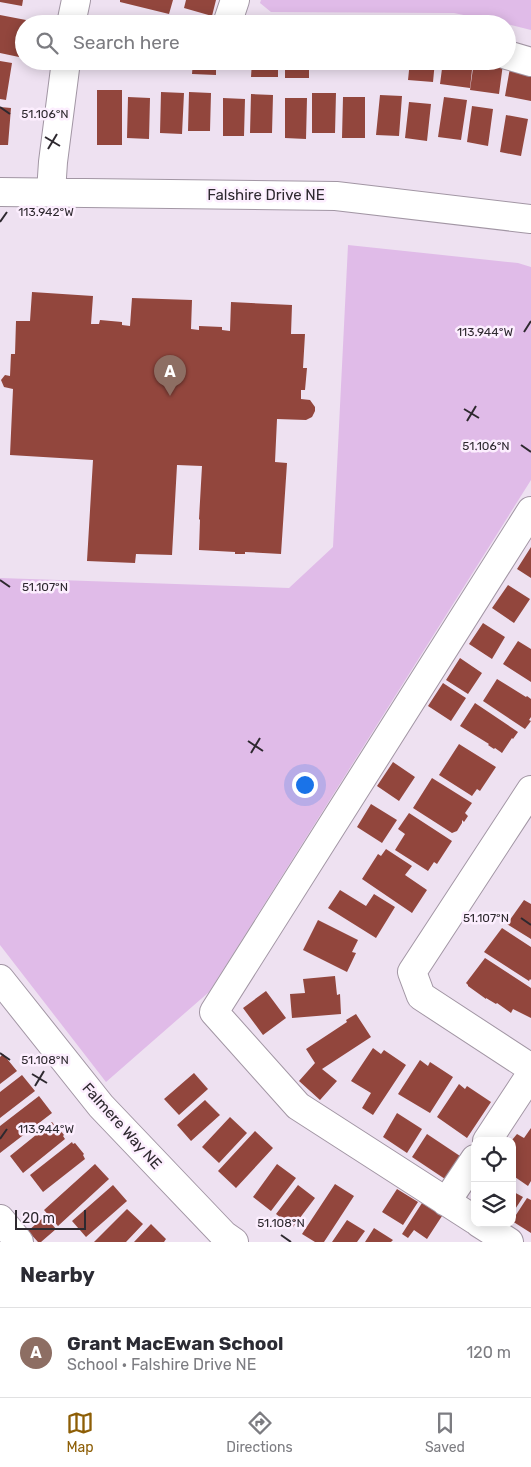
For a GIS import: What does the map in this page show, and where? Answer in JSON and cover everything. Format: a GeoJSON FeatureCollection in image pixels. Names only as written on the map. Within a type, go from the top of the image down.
{"type":"FeatureCollection","features":[{"type":"Feature","properties":{"kind":"street"},"geometry":{"type":"LineString","coordinates":[[73,15],[76,0]]}},
{"type":"Feature","properties":{"kind":"street"},"geometry":{"type":"LineString","coordinates":[[230,15],[235,0]]}},
{"type":"Feature","properties":{"kind":"street"},"geometry":{"type":"LineString","coordinates":[[516,58],[531,62]]}},
{"type":"Feature","properties":{"kind":"street"},"geometry":{"type":"LineString","coordinates":[[51,192],[65,70]]}},
{"type":"Feature","properties":{"kind":"street","name":"Falshire Drive NE"},"geometry":{"type":"LineString","coordinates":[[0,192],[336,196],[531,218]]}},
{"type":"Feature","properties":{"kind":"street"},"geometry":{"type":"LineString","coordinates":[[471,1218],[298,1106],[214,1012],[531,511]]}},
{"type":"Feature","properties":{"kind":"street"},"geometry":{"type":"LineString","coordinates":[[531,790],[412,972],[421,996],[531,1068]]}},
{"type":"Feature","properties":{"kind":"street","name":"Falmere Way NE"},"geometry":{"type":"LineString","coordinates":[[0,979],[101,1106],[224,1235],[234,1242]]}},
{"type":"Feature","properties":{"kind":"street"},"geometry":{"type":"LineString","coordinates":[[490,1137],[531,1074]]}},
{"type":"Feature","properties":{"kind":"street"},"geometry":{"type":"LineString","coordinates":[[446,1202],[471,1165]]}},
{"type":"Feature","properties":{"kind":"street"},"geometry":{"type":"LineString","coordinates":[[0,1219],[19,1242]]}},
{"type":"Feature","properties":{"kind":"street"},"geometry":{"type":"LineString","coordinates":[[485,1227],[509,1242]]}},
{"type":"Feature","properties":{"kind":"shaded area"},"geometry":{"type":"Polygon","coordinates":[[[261,0],[531,0],[531,30],[516,26],[516,15],[271,12],[260,3],[261,0]]]}},
{"type":"Feature","properties":{"kind":"shaded area"},"geometry":{"type":"Polygon","coordinates":[[[348,245],[518,263],[531,267],[531,480],[209,992],[106,1082],[0,945],[0,578],[289,588],[333,547],[348,245]]]}},
{"type":"Feature","properties":{"kind":"building"},"geometry":{"type":"Polygon","coordinates":[[[0,0],[23,0],[22,6],[0,2],[0,0]]]}},
{"type":"Feature","properties":{"kind":"building"},"geometry":{"type":"Polygon","coordinates":[[[120,0],[173,0],[169,14],[120,2],[120,0]]]}},
{"type":"Feature","properties":{"kind":"building"},"geometry":{"type":"Polygon","coordinates":[[[186,0],[216,0],[212,15],[184,8],[186,0]]]}},
{"type":"Feature","properties":{"kind":"building"},"geometry":{"type":"Polygon","coordinates":[[[0,15],[15,18],[15,56],[0,53],[0,15]]]}},
{"type":"Feature","properties":{"kind":"building"},"geometry":{"type":"Polygon","coordinates":[[[0,61],[12,63],[6,100],[0,99],[0,61]]]}},
{"type":"Feature","properties":{"kind":"building"},"geometry":{"type":"Polygon","coordinates":[[[192,70],[216,70],[216,75],[192,74],[192,70]]]}},
{"type":"Feature","properties":{"kind":"building"},"geometry":{"type":"Polygon","coordinates":[[[251,70],[278,70],[278,77],[251,77],[251,70]]]}},
{"type":"Feature","properties":{"kind":"building"},"geometry":{"type":"Polygon","coordinates":[[[285,70],[309,70],[309,78],[285,78],[285,70]]]}},
{"type":"Feature","properties":{"kind":"building"},"geometry":{"type":"Polygon","coordinates":[[[409,70],[434,70],[433,82],[408,80],[409,70]]]}},
{"type":"Feature","properties":{"kind":"building"},"geometry":{"type":"Polygon","coordinates":[[[442,70],[472,70],[470,88],[440,84],[442,70]]]}},
{"type":"Feature","properties":{"kind":"building"},"geometry":{"type":"Polygon","coordinates":[[[473,70],[502,70],[499,94],[470,90],[473,70]]]}},
{"type":"Feature","properties":{"kind":"building"},"geometry":{"type":"Polygon","coordinates":[[[510,70],[531,71],[531,101],[505,96],[510,70]]]}},
{"type":"Feature","properties":{"kind":"building"},"geometry":{"type":"Polygon","coordinates":[[[97,90],[122,90],[122,145],[97,145],[97,90]]]}},
{"type":"Feature","properties":{"kind":"building"},"geometry":{"type":"Polygon","coordinates":[[[161,92],[184,93],[182,134],[160,133],[161,92]]]}},
{"type":"Feature","properties":{"kind":"building"},"geometry":{"type":"Polygon","coordinates":[[[189,92],[211,93],[210,131],[188,131],[189,92]]]}},
{"type":"Feature","properties":{"kind":"building"},"geometry":{"type":"Polygon","coordinates":[[[312,93],[336,93],[335,133],[312,133],[312,93]]]}},
{"type":"Feature","properties":{"kind":"building"},"geometry":{"type":"Polygon","coordinates":[[[251,94],[273,95],[272,133],[250,133],[251,94]]]}},
{"type":"Feature","properties":{"kind":"building"},"geometry":{"type":"Polygon","coordinates":[[[380,95],[402,96],[399,136],[376,135],[380,95]]]}},
{"type":"Feature","properties":{"kind":"building"},"geometry":{"type":"Polygon","coordinates":[[[128,97],[150,98],[149,139],[127,138],[128,97]]]}},
{"type":"Feature","properties":{"kind":"building"},"geometry":{"type":"Polygon","coordinates":[[[343,97],[365,97],[365,138],[342,138],[343,97]]]}},
{"type":"Feature","properties":{"kind":"building"},"geometry":{"type":"Polygon","coordinates":[[[444,97],[467,100],[461,140],[438,137],[444,97]]]}},
{"type":"Feature","properties":{"kind":"building"},"geometry":{"type":"Polygon","coordinates":[[[223,98],[245,99],[244,136],[223,136],[223,98]]]}},
{"type":"Feature","properties":{"kind":"building"},"geometry":{"type":"Polygon","coordinates":[[[285,98],[307,98],[306,139],[285,138],[285,98]]]}},
{"type":"Feature","properties":{"kind":"building"},"geometry":{"type":"Polygon","coordinates":[[[409,102],[431,104],[427,141],[405,138],[409,102]]]}},
{"type":"Feature","properties":{"kind":"building"},"geometry":{"type":"Polygon","coordinates":[[[472,106],[493,109],[488,146],[467,142],[472,106]]]}},
{"type":"Feature","properties":{"kind":"building"},"geometry":{"type":"Polygon","coordinates":[[[0,107],[11,108],[8,145],[0,145],[0,107]]]}},
{"type":"Feature","properties":{"kind":"building"},"geometry":{"type":"Polygon","coordinates":[[[506,115],[528,119],[521,156],[500,152],[506,115]]]}},
{"type":"Feature","properties":{"kind":"building"},"geometry":{"type":"Polygon","coordinates":[[[32,292],[93,296],[91,324],[99,324],[100,320],[122,322],[122,325],[130,326],[132,298],[192,300],[191,329],[199,330],[199,326],[222,327],[222,330],[230,331],[231,302],[292,305],[291,334],[305,334],[303,368],[307,368],[305,390],[301,390],[301,399],[310,400],[315,407],[315,411],[312,417],[306,420],[277,419],[275,462],[287,463],[281,554],[245,552],[245,554],[235,554],[235,552],[199,550],[202,466],[177,465],[172,555],[136,554],[135,563],[87,561],[93,460],[10,455],[13,389],[4,387],[1,380],[5,375],[10,376],[11,354],[15,354],[16,321],[30,321],[32,292]]]}},
{"type":"Feature","properties":{"kind":"building"},"geometry":{"type":"Polygon","coordinates":[[[531,547],[531,578],[517,569],[531,547]]]}},
{"type":"Feature","properties":{"kind":"building"},"geometry":{"type":"Polygon","coordinates":[[[508,585],[530,599],[514,623],[492,608],[508,585]]]}},
{"type":"Feature","properties":{"kind":"building"},"geometry":{"type":"Polygon","coordinates":[[[483,623],[505,637],[492,659],[469,644],[483,623]]]}},
{"type":"Feature","properties":{"kind":"building"},"geometry":{"type":"Polygon","coordinates":[[[518,641],[531,649],[531,682],[503,664],[518,641]]]}},
{"type":"Feature","properties":{"kind":"building"},"geometry":{"type":"Polygon","coordinates":[[[460,658],[482,673],[468,694],[446,680],[460,658]]]}},
{"type":"Feature","properties":{"kind":"building"},"geometry":{"type":"Polygon","coordinates":[[[497,679],[531,699],[531,717],[529,720],[531,721],[525,729],[483,701],[497,679]]]}},
{"type":"Feature","properties":{"kind":"building"},"geometry":{"type":"Polygon","coordinates":[[[443,683],[466,698],[451,721],[428,706],[443,683]]]}},
{"type":"Feature","properties":{"kind":"building"},"geometry":{"type":"Polygon","coordinates":[[[475,703],[518,732],[502,753],[460,726],[475,703]]]}},
{"type":"Feature","properties":{"kind":"building"},"geometry":{"type":"Polygon","coordinates":[[[459,744],[496,767],[480,791],[477,789],[472,796],[439,775],[459,744]]]}},
{"type":"Feature","properties":{"kind":"building"},"geometry":{"type":"Polygon","coordinates":[[[393,762],[415,777],[399,801],[377,786],[393,762]]]}},
{"type":"Feature","properties":{"kind":"building"},"geometry":{"type":"Polygon","coordinates":[[[432,778],[472,803],[465,813],[468,816],[464,822],[462,820],[457,831],[452,833],[413,808],[432,778]]]}},
{"type":"Feature","properties":{"kind":"building"},"geometry":{"type":"Polygon","coordinates":[[[371,804],[397,820],[382,843],[357,827],[371,804]]]}},
{"type":"Feature","properties":{"kind":"building"},"geometry":{"type":"Polygon","coordinates":[[[409,813],[452,841],[437,864],[434,862],[428,871],[395,850],[405,834],[398,829],[409,813]]]}},
{"type":"Feature","properties":{"kind":"building"},"geometry":{"type":"Polygon","coordinates":[[[386,849],[412,866],[405,875],[427,890],[412,913],[362,879],[378,854],[381,856],[386,849]]]}},
{"type":"Feature","properties":{"kind":"building"},"geometry":{"type":"Polygon","coordinates":[[[340,890],[366,906],[374,894],[395,907],[376,938],[328,908],[340,890]]]}},
{"type":"Feature","properties":{"kind":"building"},"geometry":{"type":"Polygon","coordinates":[[[524,900],[531,904],[531,939],[507,924],[524,900]]]}},
{"type":"Feature","properties":{"kind":"building"},"geometry":{"type":"Polygon","coordinates":[[[318,920],[358,940],[352,952],[356,953],[347,972],[303,950],[318,920]]]}},
{"type":"Feature","properties":{"kind":"building"},"geometry":{"type":"Polygon","coordinates":[[[502,928],[531,947],[531,980],[529,981],[484,952],[502,928]]]}},
{"type":"Feature","properties":{"kind":"building"},"geometry":{"type":"Polygon","coordinates":[[[485,958],[531,988],[531,1018],[513,1009],[511,1013],[468,986],[466,983],[485,958]]]}},
{"type":"Feature","properties":{"kind":"building"},"geometry":{"type":"Polygon","coordinates":[[[335,976],[337,995],[340,994],[341,1014],[292,1018],[290,994],[305,993],[303,979],[335,976]]]}},
{"type":"Feature","properties":{"kind":"building"},"geometry":{"type":"Polygon","coordinates":[[[266,991],[286,1018],[263,1035],[243,1008],[266,991]]]}},
{"type":"Feature","properties":{"kind":"building"},"geometry":{"type":"Polygon","coordinates":[[[356,1014],[371,1037],[322,1069],[337,1081],[320,1100],[299,1081],[315,1063],[306,1049],[356,1014]]]}},
{"type":"Feature","properties":{"kind":"building"},"geometry":{"type":"Polygon","coordinates":[[[373,1048],[381,1054],[384,1050],[406,1065],[373,1115],[362,1108],[371,1093],[351,1081],[373,1048]]]}},
{"type":"Feature","properties":{"kind":"building"},"geometry":{"type":"Polygon","coordinates":[[[3,1054],[17,1071],[0,1084],[0,1057],[3,1054]]]}},
{"type":"Feature","properties":{"kind":"building"},"geometry":{"type":"Polygon","coordinates":[[[420,1060],[428,1066],[430,1062],[453,1077],[430,1113],[398,1094],[420,1060]]]}},
{"type":"Feature","properties":{"kind":"building"},"geometry":{"type":"Polygon","coordinates":[[[194,1073],[208,1089],[179,1115],[164,1099],[194,1073]]]}},
{"type":"Feature","properties":{"kind":"building"},"geometry":{"type":"Polygon","coordinates":[[[22,1075],[35,1091],[0,1118],[0,1092],[22,1075]]]}},
{"type":"Feature","properties":{"kind":"building"},"geometry":{"type":"Polygon","coordinates":[[[459,1084],[465,1089],[467,1086],[491,1102],[467,1138],[437,1117],[459,1084]]]}},
{"type":"Feature","properties":{"kind":"building"},"geometry":{"type":"Polygon","coordinates":[[[39,1096],[52,1113],[0,1153],[0,1126],[39,1096]]]}},
{"type":"Feature","properties":{"kind":"building"},"geometry":{"type":"Polygon","coordinates":[[[205,1100],[220,1115],[191,1141],[177,1125],[205,1100]]]}},
{"type":"Feature","properties":{"kind":"building"},"geometry":{"type":"Polygon","coordinates":[[[397,1113],[422,1129],[407,1153],[383,1137],[397,1113]]]}},
{"type":"Feature","properties":{"kind":"building"},"geometry":{"type":"Polygon","coordinates":[[[230,1117],[247,1133],[219,1163],[202,1147],[230,1117]]]}},
{"type":"Feature","properties":{"kind":"building"},"geometry":{"type":"Polygon","coordinates":[[[52,1122],[64,1135],[65,1139],[23,1173],[10,1156],[52,1122]]]}},
{"type":"Feature","properties":{"kind":"building"},"geometry":{"type":"Polygon","coordinates":[[[531,1128],[531,1181],[528,1186],[516,1178],[514,1137],[517,1134],[524,1138],[531,1128]]]}},
{"type":"Feature","properties":{"kind":"building"},"geometry":{"type":"Polygon","coordinates":[[[255,1131],[273,1148],[236,1188],[218,1171],[255,1131]]]}},
{"type":"Feature","properties":{"kind":"building"},"geometry":{"type":"Polygon","coordinates":[[[427,1134],[460,1156],[445,1179],[412,1157],[427,1134]]]}},
{"type":"Feature","properties":{"kind":"building"},"geometry":{"type":"Polygon","coordinates":[[[72,1142],[84,1154],[85,1159],[43,1192],[30,1175],[72,1142]]]}},
{"type":"Feature","properties":{"kind":"building"},"geometry":{"type":"Polygon","coordinates":[[[95,1164],[109,1179],[58,1226],[44,1210],[95,1164]]]}},
{"type":"Feature","properties":{"kind":"building"},"geometry":{"type":"Polygon","coordinates":[[[277,1164],[296,1178],[271,1211],[253,1197],[277,1164]]]}},
{"type":"Feature","properties":{"kind":"building"},"geometry":{"type":"Polygon","coordinates":[[[335,1184],[354,1196],[324,1242],[315,1242],[302,1234],[335,1184]]]}},
{"type":"Feature","properties":{"kind":"building"},"geometry":{"type":"Polygon","coordinates":[[[113,1185],[127,1201],[86,1237],[72,1221],[113,1185]]]}},
{"type":"Feature","properties":{"kind":"building"},"geometry":{"type":"Polygon","coordinates":[[[298,1185],[315,1198],[293,1227],[276,1214],[298,1185]]]}},
{"type":"Feature","properties":{"kind":"building"},"geometry":{"type":"Polygon","coordinates":[[[397,1189],[418,1202],[403,1225],[382,1212],[397,1189]]]}},
{"type":"Feature","properties":{"kind":"building"},"geometry":{"type":"Polygon","coordinates":[[[516,1193],[523,1197],[516,1208],[516,1193]]]}},
{"type":"Feature","properties":{"kind":"building"},"geometry":{"type":"Polygon","coordinates":[[[527,1198],[531,1200],[531,1233],[516,1224],[516,1215],[527,1198]]]}},
{"type":"Feature","properties":{"kind":"building"},"geometry":{"type":"Polygon","coordinates":[[[422,1203],[442,1216],[427,1239],[414,1230],[408,1238],[402,1234],[422,1203]]]}},
{"type":"Feature","properties":{"kind":"building"},"geometry":{"type":"Polygon","coordinates":[[[127,1209],[143,1224],[126,1242],[94,1242],[127,1209]]]}},
{"type":"Feature","properties":{"kind":"building"},"geometry":{"type":"Polygon","coordinates":[[[45,1216],[56,1229],[41,1242],[38,1242],[28,1231],[45,1216]]]}},
{"type":"Feature","properties":{"kind":"building"},"geometry":{"type":"Polygon","coordinates":[[[347,1220],[365,1231],[357,1242],[332,1242],[347,1220]]]}},
{"type":"Feature","properties":{"kind":"building"},"geometry":{"type":"Polygon","coordinates":[[[151,1224],[166,1239],[164,1242],[134,1242],[151,1224]]]}},
{"type":"Feature","properties":{"kind":"building"},"geometry":{"type":"Polygon","coordinates":[[[374,1228],[393,1240],[391,1242],[365,1242],[374,1228]]]}},
{"type":"Feature","properties":{"kind":"place","name":"Grant MacEwan School"},"geometry":{"type":"Point","coordinates":[170,396]}}]}
